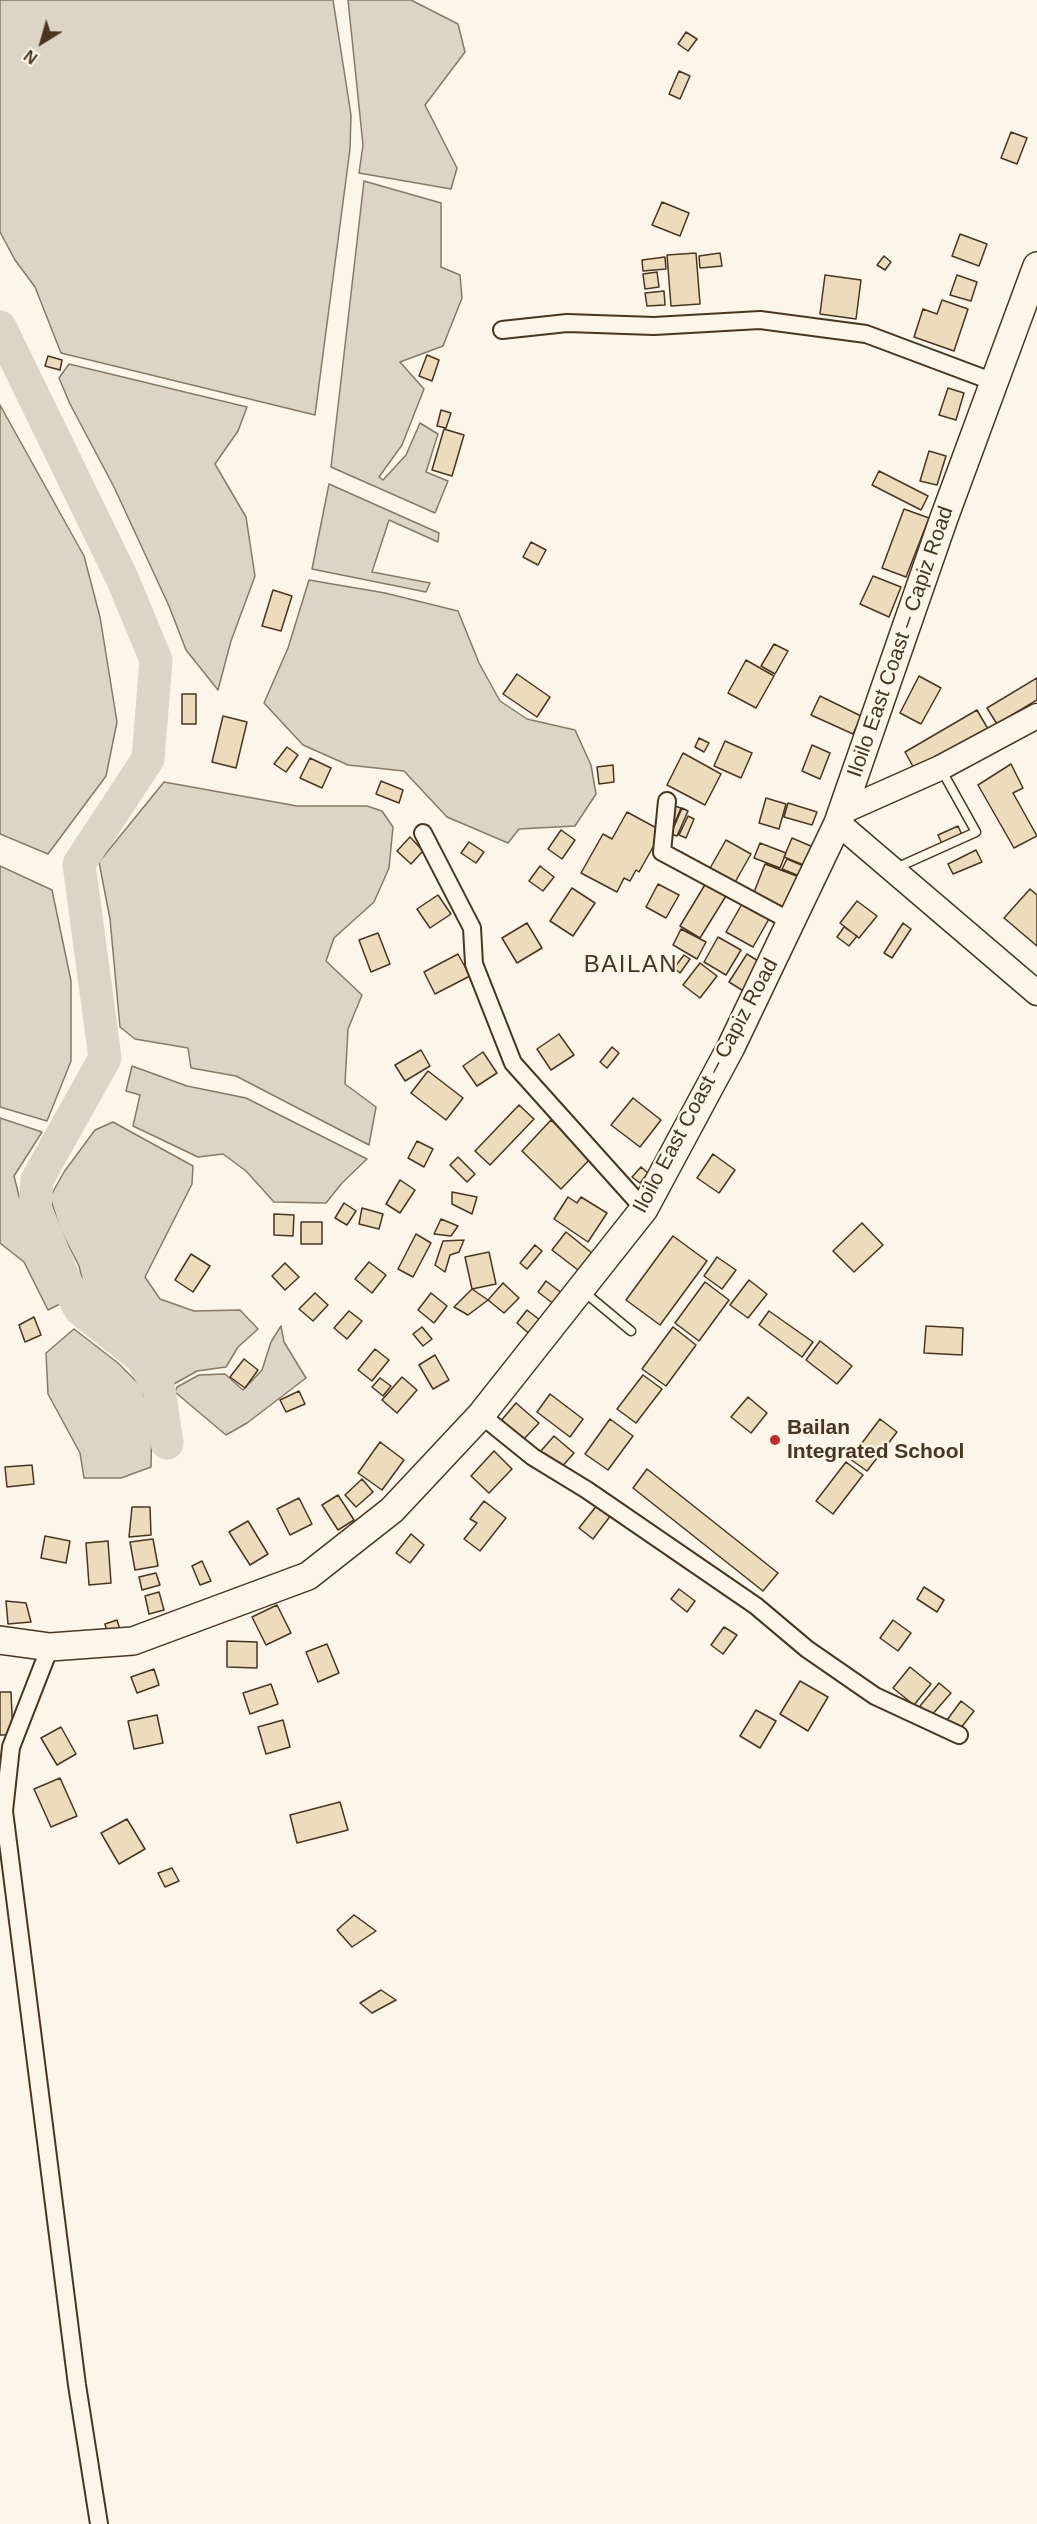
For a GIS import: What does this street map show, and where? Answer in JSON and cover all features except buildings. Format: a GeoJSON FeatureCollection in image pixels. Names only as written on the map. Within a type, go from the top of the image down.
{"type":"FeatureCollection","features":[{"type":"Feature","properties":{"kind":"main road","name":"Iloilo East Coast – Capiz Road"},"geometry":{"type":"LineString","coordinates":[[0,1640],[50,1647],[133,1641],[308,1576],[392,1510],[481,1415],[644,1209],[730,1047],[792,922],[839,818],[1037,266]]}},
{"type":"Feature","properties":{"kind":"main road"},"geometry":{"type":"LineString","coordinates":[[1037,716],[940,768],[839,818],[893,869],[1037,993]]}},
{"type":"Feature","properties":{"kind":"street"},"geometry":{"type":"LineString","coordinates":[[501,330],[567,323],[654,326],[760,320],[866,334],[994,382]]}},
{"type":"Feature","properties":{"kind":"street"},"geometry":{"type":"LineString","coordinates":[[667,801],[662,852],[792,922]]}},
{"type":"Feature","properties":{"kind":"street"},"geometry":{"type":"LineString","coordinates":[[423,833],[472,928],[474,964],[513,1063],[644,1209]]}},
{"type":"Feature","properties":{"kind":"street"},"geometry":{"type":"LineString","coordinates":[[481,1415],[533,1457],[587,1490],[756,1606],[807,1648],[875,1696],[959,1735]]}},
{"type":"Feature","properties":{"kind":"street"},"geometry":{"type":"LineString","coordinates":[[50,1647],[11,1747],[4,1811],[76,2385],[99,2524]]}},
{"type":"Feature","properties":{"kind":"lane"},"geometry":{"type":"LineString","coordinates":[[893,869],[976,832],[940,768]]}},
{"type":"Feature","properties":{"kind":"lane"},"geometry":{"type":"LineString","coordinates":[[581,1289],[631,1331]]}},
{"type":"Feature","properties":{"kind":"shaded area"},"geometry":{"type":"Polygon","coordinates":[[[0,0],[333,0],[351,115],[350,149],[315,415],[61,353],[35,287],[15,260],[0,232],[0,0]]]}},
{"type":"Feature","properties":{"kind":"shaded area"},"geometry":{"type":"Polygon","coordinates":[[[348,0],[411,0],[458,24],[465,52],[425,105],[457,168],[451,189],[359,173],[363,145],[348,0]]]}},
{"type":"Feature","properties":{"kind":"shaded area"},"geometry":{"type":"Polygon","coordinates":[[[364,181],[441,203],[441,267],[460,275],[462,298],[443,346],[400,362],[424,389],[402,445],[379,477],[383,480],[406,455],[420,423],[438,434],[426,472],[448,481],[435,513],[331,467],[364,181]]]}},
{"type":"Feature","properties":{"kind":"shaded area"},"geometry":{"type":"Polygon","coordinates":[[[69,364],[247,407],[238,431],[215,464],[246,517],[255,576],[231,641],[218,690],[186,650],[169,606],[114,487],[70,404],[59,378],[69,364]]]}},
{"type":"Feature","properties":{"kind":"shaded area"},"geometry":{"type":"Polygon","coordinates":[[[0,405],[84,556],[100,617],[117,722],[106,776],[48,854],[0,834],[0,405]]]}},
{"type":"Feature","properties":{"kind":"shaded area"},"geometry":{"type":"Polygon","coordinates":[[[329,484],[439,533],[438,542],[389,520],[372,572],[430,583],[426,592],[312,569],[329,484]]]}},
{"type":"Feature","properties":{"kind":"shaded area"},"geometry":{"type":"Polygon","coordinates":[[[309,580],[385,593],[458,611],[479,663],[500,701],[527,719],[575,730],[591,765],[596,794],[575,826],[519,829],[508,843],[447,817],[404,771],[348,765],[303,745],[264,703],[288,648],[309,580]]]}},
{"type":"Feature","properties":{"kind":"shaded area"},"geometry":{"type":"Polygon","coordinates":[[[164,782],[297,806],[367,806],[382,811],[393,827],[389,868],[374,902],[334,938],[326,961],[362,995],[348,1029],[345,1084],[376,1107],[369,1145],[236,1076],[191,1068],[188,1048],[135,1039],[120,1027],[110,919],[99,862],[164,782]]]}},
{"type":"Feature","properties":{"kind":"shaded area"},"geometry":{"type":"Polygon","coordinates":[[[0,866],[52,890],[71,981],[71,1061],[47,1121],[0,1107],[0,866]]]}},
{"type":"Feature","properties":{"kind":"shaded area"},"geometry":{"type":"Polygon","coordinates":[[[132,1066],[187,1086],[246,1098],[367,1159],[342,1183],[326,1203],[274,1202],[246,1171],[223,1154],[198,1157],[133,1126],[140,1095],[126,1091],[132,1066]]]}},
{"type":"Feature","properties":{"kind":"shaded area"},"geometry":{"type":"Polygon","coordinates":[[[0,1118],[42,1132],[14,1176],[26,1224],[49,1265],[62,1303],[48,1310],[24,1262],[0,1243],[0,1118]]]}},
{"type":"Feature","properties":{"kind":"shaded area"},"geometry":{"type":"Polygon","coordinates":[[[113,1122],[193,1166],[192,1184],[145,1277],[160,1299],[194,1311],[240,1310],[258,1329],[238,1347],[226,1367],[197,1371],[174,1384],[144,1342],[87,1299],[79,1266],[60,1229],[50,1197],[64,1172],[95,1130],[113,1122]]]}},
{"type":"Feature","properties":{"kind":"shaded area"},"geometry":{"type":"Polygon","coordinates":[[[281,1326],[284,1342],[306,1378],[247,1423],[226,1435],[175,1392],[177,1387],[199,1375],[225,1374],[243,1390],[262,1370],[271,1342],[281,1326]]]}},
{"type":"Feature","properties":{"kind":"shaded area"},"geometry":{"type":"Polygon","coordinates":[[[74,1329],[118,1363],[141,1386],[152,1421],[151,1467],[121,1478],[84,1478],[80,1453],[48,1394],[46,1353],[74,1329]]]}},
{"type":"Feature","properties":{"kind":"waterway"},"geometry":{"type":"LineString","coordinates":[[0,327],[122,578],[156,660],[148,759],[79,864],[105,1058],[37,1180],[35,1208],[64,1279],[80,1309],[142,1358],[159,1389],[167,1443]]}},
{"type":"Feature","properties":{"kind":"place","name":"Bailan Integrated School"},"geometry":{"type":"Point","coordinates":[775,1440]}},
{"type":"Feature","properties":{"kind":"district","name":"BAILAN"},"geometry":{"type":"Point","coordinates":[631,965]}}]}
